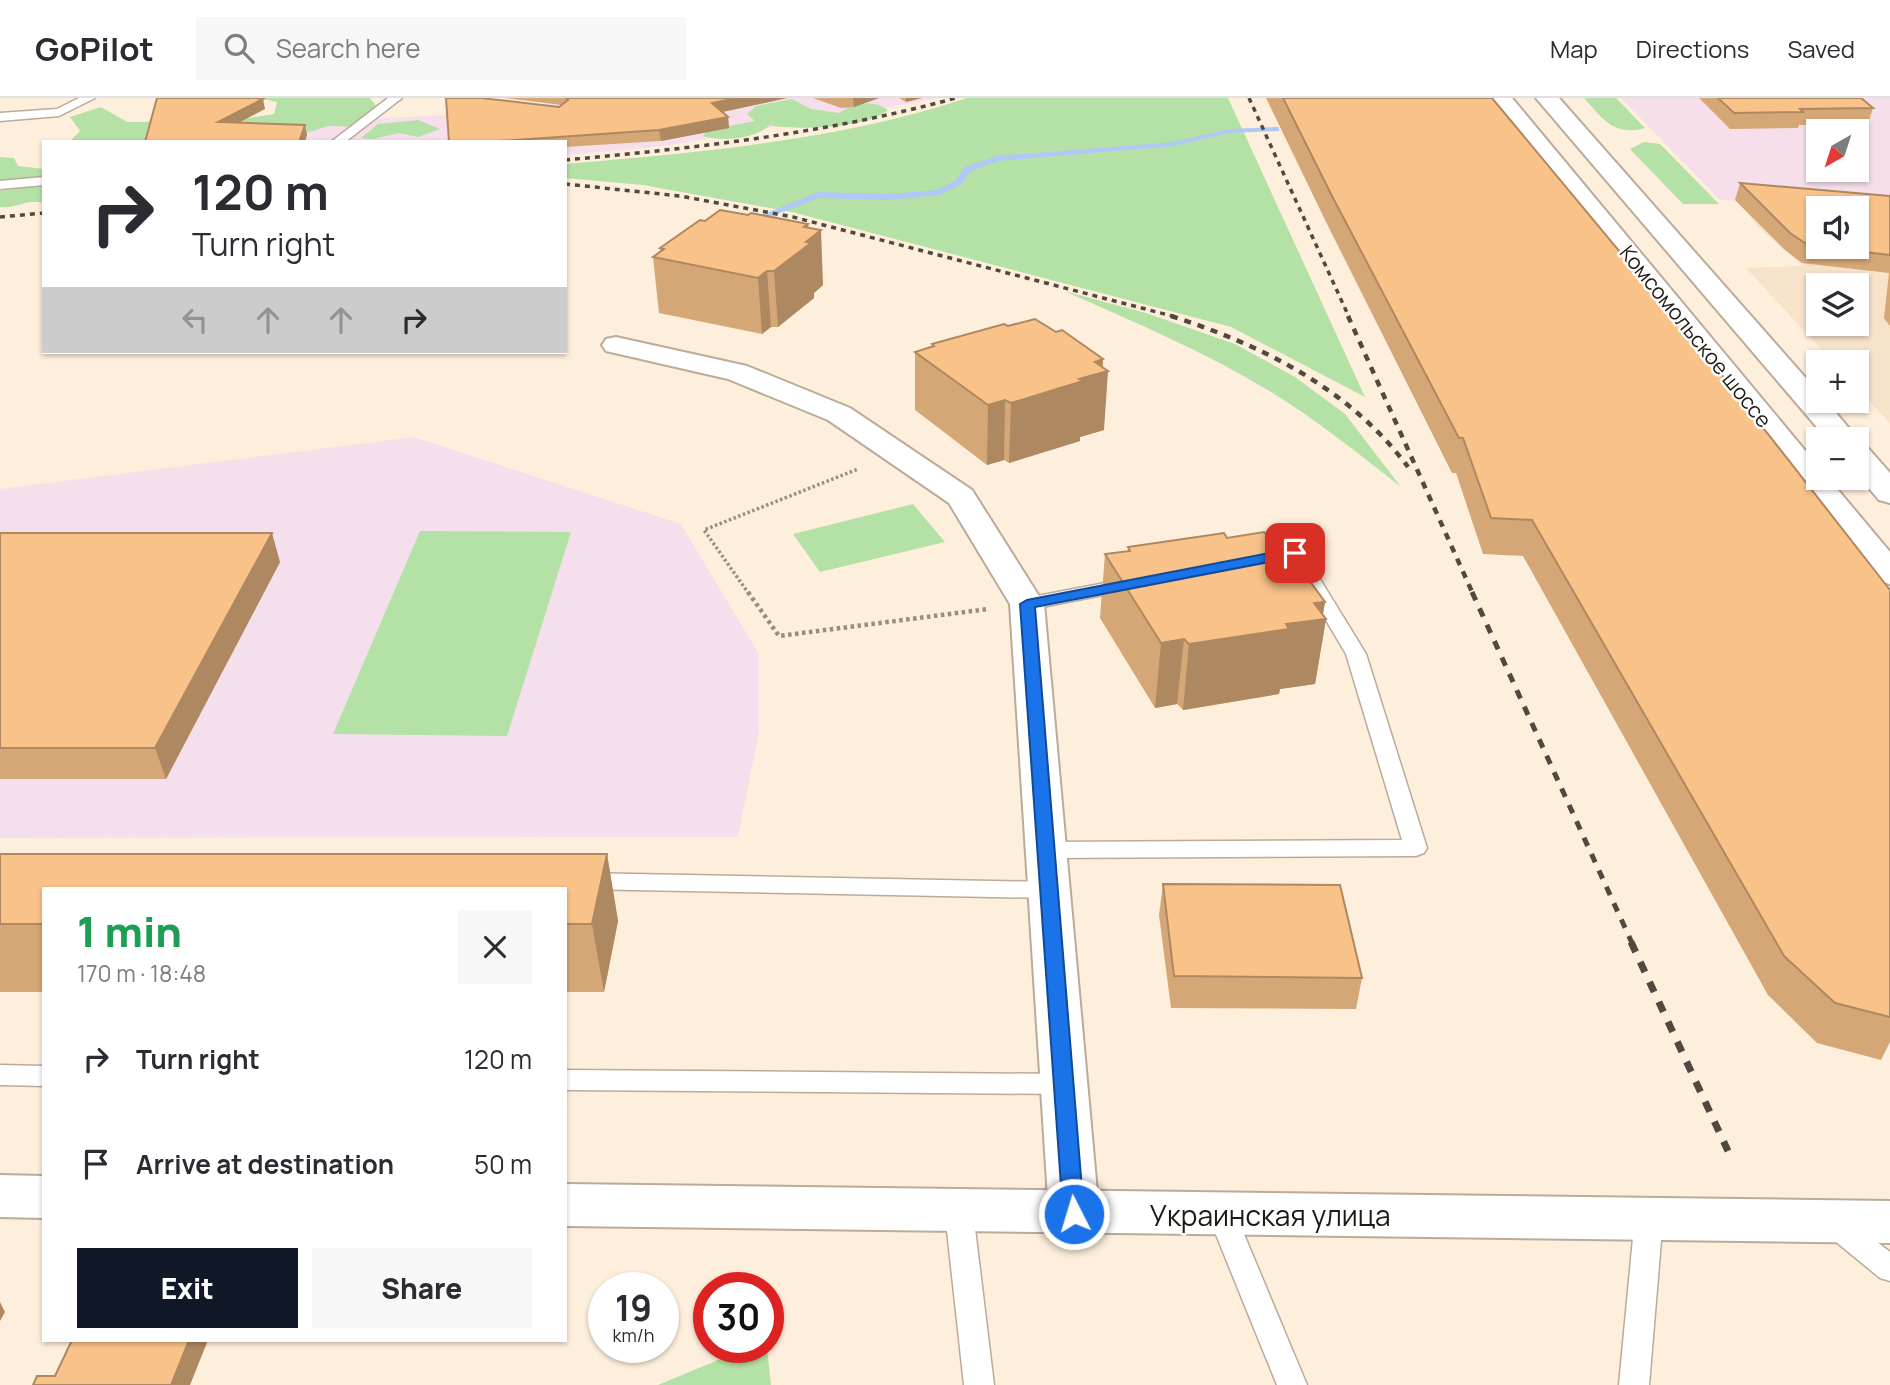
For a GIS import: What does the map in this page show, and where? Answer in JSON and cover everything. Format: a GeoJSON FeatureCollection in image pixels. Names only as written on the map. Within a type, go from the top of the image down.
{"type":"FeatureCollection","features":[{"type":"Feature","properties":{"kind":"main road","name":"Комсомольское шоссе"},"geometry":{"type":"LineString","coordinates":[[1501,98],[1890,574]]}},
{"type":"Feature","properties":{"kind":"main road","name":"Комсомольское шоссе"},"geometry":{"type":"LineString","coordinates":[[1547,98],[1833,427]]}},
{"type":"Feature","properties":{"kind":"main road"},"geometry":{"type":"LineString","coordinates":[[616,345],[737,372],[839,414],[961,497],[1027,604],[1074,1214]]}},
{"type":"Feature","properties":{"kind":"main road"},"geometry":{"type":"LineString","coordinates":[[1869,469],[1890,493]]}},
{"type":"Feature","properties":{"kind":"main road"},"geometry":{"type":"LineString","coordinates":[[0,1196],[42,1197]]}},
{"type":"Feature","properties":{"kind":"main road","name":"Украинская улица"},"geometry":{"type":"LineString","coordinates":[[567,1205],[1074,1214],[1649,1217],[1890,1222]]}},
{"type":"Feature","properties":{"kind":"lane"},"geometry":{"type":"LineString","coordinates":[[0,117],[59,112],[89,98]]}},
{"type":"Feature","properties":{"kind":"lane"},"geometry":{"type":"LineString","coordinates":[[340,140],[396,98]]}},
{"type":"Feature","properties":{"kind":"lane"},"geometry":{"type":"LineString","coordinates":[[0,185],[42,181]]}},
{"type":"Feature","properties":{"kind":"lane"},"geometry":{"type":"LineString","coordinates":[[562,881],[1047,870],[1416,848],[1356,654],[1295,553],[1241,563]]}},
{"type":"Feature","properties":{"kind":"lane"},"geometry":{"type":"LineString","coordinates":[[1027,604],[1148,581]]}},
{"type":"Feature","properties":{"kind":"lane"},"geometry":{"type":"LineString","coordinates":[[0,1075],[42,1076]]}},
{"type":"Feature","properties":{"kind":"lane"},"geometry":{"type":"LineString","coordinates":[[567,1080],[1064,1084]]}},
{"type":"Feature","properties":{"kind":"lane"},"geometry":{"type":"LineString","coordinates":[[959,1212],[979,1385]]}},
{"type":"Feature","properties":{"kind":"lane"},"geometry":{"type":"LineString","coordinates":[[1222,1215],[1292,1385]]}},
{"type":"Feature","properties":{"kind":"lane"},"geometry":{"type":"LineString","coordinates":[[1634,1385],[1649,1217]]}},
{"type":"Feature","properties":{"kind":"lane"},"geometry":{"type":"LineString","coordinates":[[1830,1221],[1890,1269]]}},
{"type":"Feature","properties":{"kind":"path"},"geometry":{"type":"LineString","coordinates":[[860,468],[704,530],[779,636],[1027,604]]}},
{"type":"Feature","properties":{"kind":"shaded area"},"geometry":{"type":"Polygon","coordinates":[[[561,98],[940,98],[664,146],[567,155],[567,140],[241,140],[298,123],[519,111],[561,98]]]}},
{"type":"Feature","properties":{"kind":"shaded area"},"geometry":{"type":"Polygon","coordinates":[[[1621,98],[1890,98],[1890,211],[1869,209],[1869,196],[1806,196],[1806,203],[1720,200],[1621,98]]]}},
{"type":"Feature","properties":{"kind":"shaded area"},"geometry":{"type":"Polygon","coordinates":[[[1738,200],[1806,203],[1806,259],[1869,259],[1869,209],[1890,211],[1890,423],[1869,401],[1869,350],[1822,350],[1809,336],[1869,336],[1869,273],[1806,273],[1806,333],[1746,268],[1803,266],[1757,226],[1738,200]]]}},
{"type":"Feature","properties":{"kind":"shaded area"},"geometry":{"type":"Polygon","coordinates":[[[414,437],[681,524],[759,654],[759,732],[738,837],[0,838],[0,489],[414,437]]]}},
{"type":"Feature","properties":{"kind":"green space"},"geometry":{"type":"Polygon","coordinates":[[[259,98],[370,98],[383,115],[362,127],[329,126],[282,140],[71,140],[80,131],[70,117],[101,107],[127,122],[229,121],[274,114],[277,102],[259,98]]]}},
{"type":"Feature","properties":{"kind":"green space"},"geometry":{"type":"Polygon","coordinates":[[[967,98],[1228,98],[1365,397],[1231,327],[792,212],[643,185],[567,178],[567,164],[768,143],[919,112],[967,98]]]}},
{"type":"Feature","properties":{"kind":"green space"},"geometry":{"type":"Polygon","coordinates":[[[1584,98],[1616,98],[1645,128],[1617,128],[1603,119],[1584,98]]]}},
{"type":"Feature","properties":{"kind":"green space"},"geometry":{"type":"Polygon","coordinates":[[[792,99],[811,109],[839,113],[850,107],[870,103],[888,110],[865,121],[849,124],[813,128],[770,125],[764,130],[738,138],[703,136],[708,130],[755,121],[747,114],[756,106],[792,99]]]}},
{"type":"Feature","properties":{"kind":"green space"},"geometry":{"type":"Polygon","coordinates":[[[418,120],[440,129],[418,137],[399,133],[373,139],[361,138],[378,124],[418,120]]]}},
{"type":"Feature","properties":{"kind":"green space"},"geometry":{"type":"Polygon","coordinates":[[[1644,142],[1660,144],[1719,204],[1683,204],[1630,149],[1644,142]]]}},
{"type":"Feature","properties":{"kind":"green space"},"geometry":{"type":"Polygon","coordinates":[[[0,157],[14,158],[18,166],[42,169],[42,181],[0,183],[0,157]]]}},
{"type":"Feature","properties":{"kind":"green space"},"geometry":{"type":"Polygon","coordinates":[[[42,185],[42,203],[0,207],[0,191],[42,185]]]}},
{"type":"Feature","properties":{"kind":"green space"},"geometry":{"type":"Polygon","coordinates":[[[1064,291],[1146,313],[1235,344],[1295,377],[1345,414],[1401,487],[1321,426],[1246,377],[1169,338],[1064,291]]]}},
{"type":"Feature","properties":{"kind":"green space"},"geometry":{"type":"Polygon","coordinates":[[[913,504],[945,542],[820,572],[793,534],[913,504]]]}},
{"type":"Feature","properties":{"kind":"green space"},"geometry":{"type":"Polygon","coordinates":[[[420,531],[571,532],[507,736],[333,734],[420,531]]]}},
{"type":"Feature","properties":{"kind":"green space"},"geometry":{"type":"Polygon","coordinates":[[[711,1363],[769,1363],[771,1385],[658,1385],[711,1363]]]}},
{"type":"Feature","properties":{"kind":"building"},"geometry":{"type":"Polygon","coordinates":[[[157,98],[263,99],[218,122],[305,125],[300,140],[146,140],[157,98]]]}},
{"type":"Feature","properties":{"kind":"building"},"geometry":{"type":"Polygon","coordinates":[[[446,98],[481,98],[559,107],[568,100],[566,98],[737,98],[712,103],[728,117],[659,130],[514,140],[449,140],[446,98]]]}},
{"type":"Feature","properties":{"kind":"building"},"geometry":{"type":"Polygon","coordinates":[[[1283,98],[1492,98],[1718,370],[1806,483],[1806,490],[1812,490],[1890,590],[1890,1017],[1835,1003],[1784,956],[1532,520],[1491,518],[1463,438],[1459,438],[1283,98]]]}},
{"type":"Feature","properties":{"kind":"building"},"geometry":{"type":"Polygon","coordinates":[[[1718,98],[1861,98],[1873,108],[1734,113],[1718,98]]]}},
{"type":"Feature","properties":{"kind":"building"},"geometry":{"type":"Polygon","coordinates":[[[1740,183],[1890,196],[1890,255],[1869,253],[1869,196],[1806,196],[1806,244],[1790,233],[1740,183]]]}},
{"type":"Feature","properties":{"kind":"building"},"geometry":{"type":"Polygon","coordinates":[[[720,210],[808,224],[804,227],[821,230],[806,242],[811,243],[774,271],[767,271],[758,278],[653,257],[664,249],[660,248],[700,220],[705,221],[720,210]]]}},
{"type":"Feature","properties":{"kind":"building"},"geometry":{"type":"Polygon","coordinates":[[[1035,319],[1056,332],[1062,330],[1103,359],[1095,362],[1108,371],[1011,403],[1005,400],[988,405],[915,352],[934,346],[932,344],[1004,324],[1008,326],[1035,319]]]}},
{"type":"Feature","properties":{"kind":"building"},"geometry":{"type":"Polygon","coordinates":[[[1264,532],[1282,555],[1290,554],[1325,602],[1314,603],[1326,619],[1286,624],[1289,629],[1189,644],[1184,639],[1161,643],[1105,554],[1130,551],[1128,547],[1224,533],[1227,538],[1264,532]]]}},
{"type":"Feature","properties":{"kind":"building"},"geometry":{"type":"Polygon","coordinates":[[[0,533],[272,533],[155,748],[0,748],[0,533]]]}},
{"type":"Feature","properties":{"kind":"building"},"geometry":{"type":"Polygon","coordinates":[[[0,854],[607,854],[592,924],[567,924],[567,887],[42,887],[42,924],[0,924],[0,854]]]}},
{"type":"Feature","properties":{"kind":"building"},"geometry":{"type":"Polygon","coordinates":[[[1163,884],[1340,885],[1362,978],[1174,976],[1163,884]]]}},
{"type":"Feature","properties":{"kind":"building"},"geometry":{"type":"Polygon","coordinates":[[[71,1342],[188,1342],[171,1385],[33,1385],[37,1376],[55,1376],[71,1342]]]}},
{"type":"Feature","properties":{"kind":"waterway"},"geometry":{"type":"LineString","coordinates":[[761,217],[818,195],[888,197],[939,192],[959,182],[968,169],[997,159],[1174,144],[1228,131],[1276,129]]}},
{"type":"Feature","properties":{"kind":"railway"},"geometry":{"type":"LineString","coordinates":[[567,160],[762,138],[859,121],[956,98]]}},
{"type":"Feature","properties":{"kind":"railway"},"geometry":{"type":"LineString","coordinates":[[1249,98],[1349,317]]}},
{"type":"Feature","properties":{"kind":"railway"},"geometry":{"type":"LineString","coordinates":[[567,184],[680,196],[793,217],[1176,317]]}},
{"type":"Feature","properties":{"kind":"railway"},"geometry":{"type":"LineString","coordinates":[[0,217],[42,213]]}},
{"type":"Feature","properties":{"kind":"railway"},"geometry":{"type":"LineString","coordinates":[[1171,316],[1238,341],[1302,373],[1359,415],[1385,439],[1408,467]]}},
{"type":"Feature","properties":{"kind":"railway"},"geometry":{"type":"LineString","coordinates":[[1348,316],[1473,594]]}},
{"type":"Feature","properties":{"kind":"railway"},"geometry":{"type":"LineString","coordinates":[[1472,592],[1632,943]]}},
{"type":"Feature","properties":{"kind":"railway"},"geometry":{"type":"LineString","coordinates":[[1631,942],[1728,1151]]}},
{"type":"Feature","properties":{"kind":"route"},"geometry":{"type":"LineString","coordinates":[[1074,1214],[1027,604],[1295,553]]}}]}
